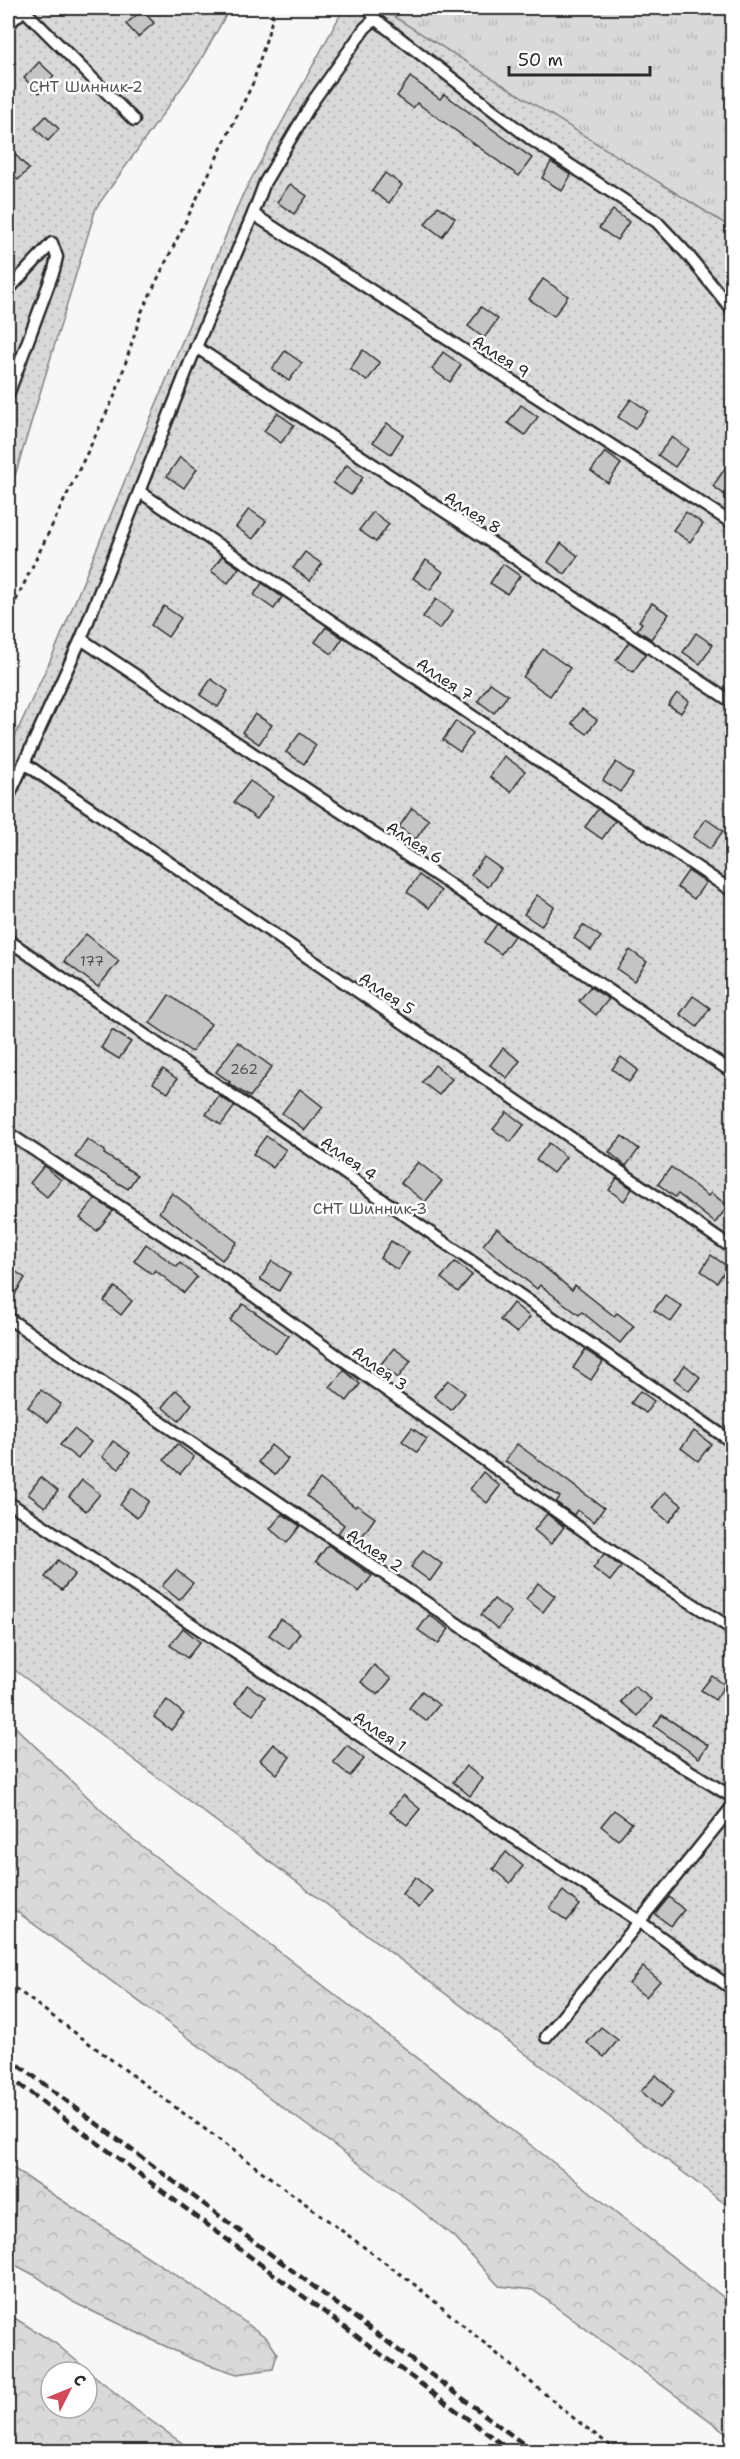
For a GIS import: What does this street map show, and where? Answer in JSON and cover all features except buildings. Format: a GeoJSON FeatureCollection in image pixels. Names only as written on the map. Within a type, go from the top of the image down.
{"type":"FeatureCollection","features":[{"type":"Feature","properties":{"kind":"street"},"geometry":{"type":"LineString","coordinates":[[8,17],[20,8]]}},
{"type":"Feature","properties":{"kind":"lane"},"geometry":{"type":"LineString","coordinates":[[20,8],[134,120]]}},
{"type":"Feature","properties":{"kind":"lane"},"geometry":{"type":"LineString","coordinates":[[369,8],[375,19],[532,140],[657,222],[688,255],[732,310]]}},
{"type":"Feature","properties":{"kind":"lane"},"geometry":{"type":"LineString","coordinates":[[8,798],[81,639],[196,347],[265,183],[313,101],[365,28],[375,19]]}},
{"type":"Feature","properties":{"kind":"lane","name":"Аллея 9"},"geometry":{"type":"LineString","coordinates":[[253,214],[732,523]]}},
{"type":"Feature","properties":{"kind":"lane"},"geometry":{"type":"LineString","coordinates":[[8,290],[52,243],[57,257],[54,270],[8,395]]}},
{"type":"Feature","properties":{"kind":"lane","name":"Аллея 8"},"geometry":{"type":"LineString","coordinates":[[196,347],[732,702]]}},
{"type":"Feature","properties":{"kind":"lane","name":"Аллея 7"},"geometry":{"type":"LineString","coordinates":[[140,492],[732,891]]}},
{"type":"Feature","properties":{"kind":"lane","name":"Аллея 6"},"geometry":{"type":"LineString","coordinates":[[81,639],[732,1072]]}},
{"type":"Feature","properties":{"kind":"lane","name":"Аллея 5"},"geometry":{"type":"LineString","coordinates":[[24,763],[732,1248]]}},
{"type":"Feature","properties":{"kind":"lane","name":"Аллея 4"},"geometry":{"type":"LineString","coordinates":[[8,940],[732,1442]]}},
{"type":"Feature","properties":{"kind":"lane","name":"Аллея 3"},"geometry":{"type":"LineString","coordinates":[[8,1133],[227,1277],[622,1559],[732,1629]]}},
{"type":"Feature","properties":{"kind":"lane","name":"Аллея 2"},"geometry":{"type":"LineString","coordinates":[[8,1318],[512,1661],[732,1797]]}},
{"type":"Feature","properties":{"kind":"lane","name":"Аллея 1"},"geometry":{"type":"LineString","coordinates":[[8,1502],[639,1921],[732,1989]]}},
{"type":"Feature","properties":{"kind":"lane"},"geometry":{"type":"LineString","coordinates":[[546,2037],[732,1807]]}},
{"type":"Feature","properties":{"kind":"path"},"geometry":{"type":"LineString","coordinates":[[8,616],[116,393],[142,311],[253,83],[273,17],[270,8]]}},
{"type":"Feature","properties":{"kind":"path"},"geometry":{"type":"LineString","coordinates":[[8,1983],[415,2285],[576,2420],[619,2451]]}},
{"type":"Feature","properties":{"kind":"green space","name":"СНТ Шинник-2"},"geometry":{"type":"Polygon","coordinates":[[[8,8],[230,8],[199,63],[96,208],[8,499],[8,8]]]}},
{"type":"Feature","properties":{"kind":"green space","name":"СНТ Шинник-3"},"geometry":{"type":"Polygon","coordinates":[[[344,8],[393,16],[732,228],[732,2209],[8,1665],[8,751],[55,650],[242,196],[344,8]]]}},
{"type":"Feature","properties":{"kind":"green space"},"geometry":{"type":"Polygon","coordinates":[[[403,8],[732,8],[732,291],[386,27],[403,8]]]}},
{"type":"Feature","properties":{"kind":"green space"},"geometry":{"type":"Polygon","coordinates":[[[8,1720],[125,1833],[545,2156],[732,2304],[732,2437],[533,2290],[499,2286],[454,2237],[411,2202],[8,1905],[8,1720]]]}},
{"type":"Feature","properties":{"kind":"green space"},"geometry":{"type":"Polygon","coordinates":[[[8,2165],[211,2298],[267,2338],[277,2353],[273,2369],[237,2374],[192,2359],[75,2303],[36,2276],[8,2261],[8,2165]]]}},
{"type":"Feature","properties":{"kind":"green space"},"geometry":{"type":"Polygon","coordinates":[[[8,2314],[55,2343],[76,2360],[39,2360],[39,2420],[99,2420],[99,2379],[136,2410],[193,2451],[8,2451],[8,2314]]]}},
{"type":"Feature","properties":{"kind":"railway"},"geometry":{"type":"LineString","coordinates":[[8,2057],[534,2452]]}},
{"type":"Feature","properties":{"kind":"railway"},"geometry":{"type":"LineString","coordinates":[[8,2076],[512,2452]]}}]}
